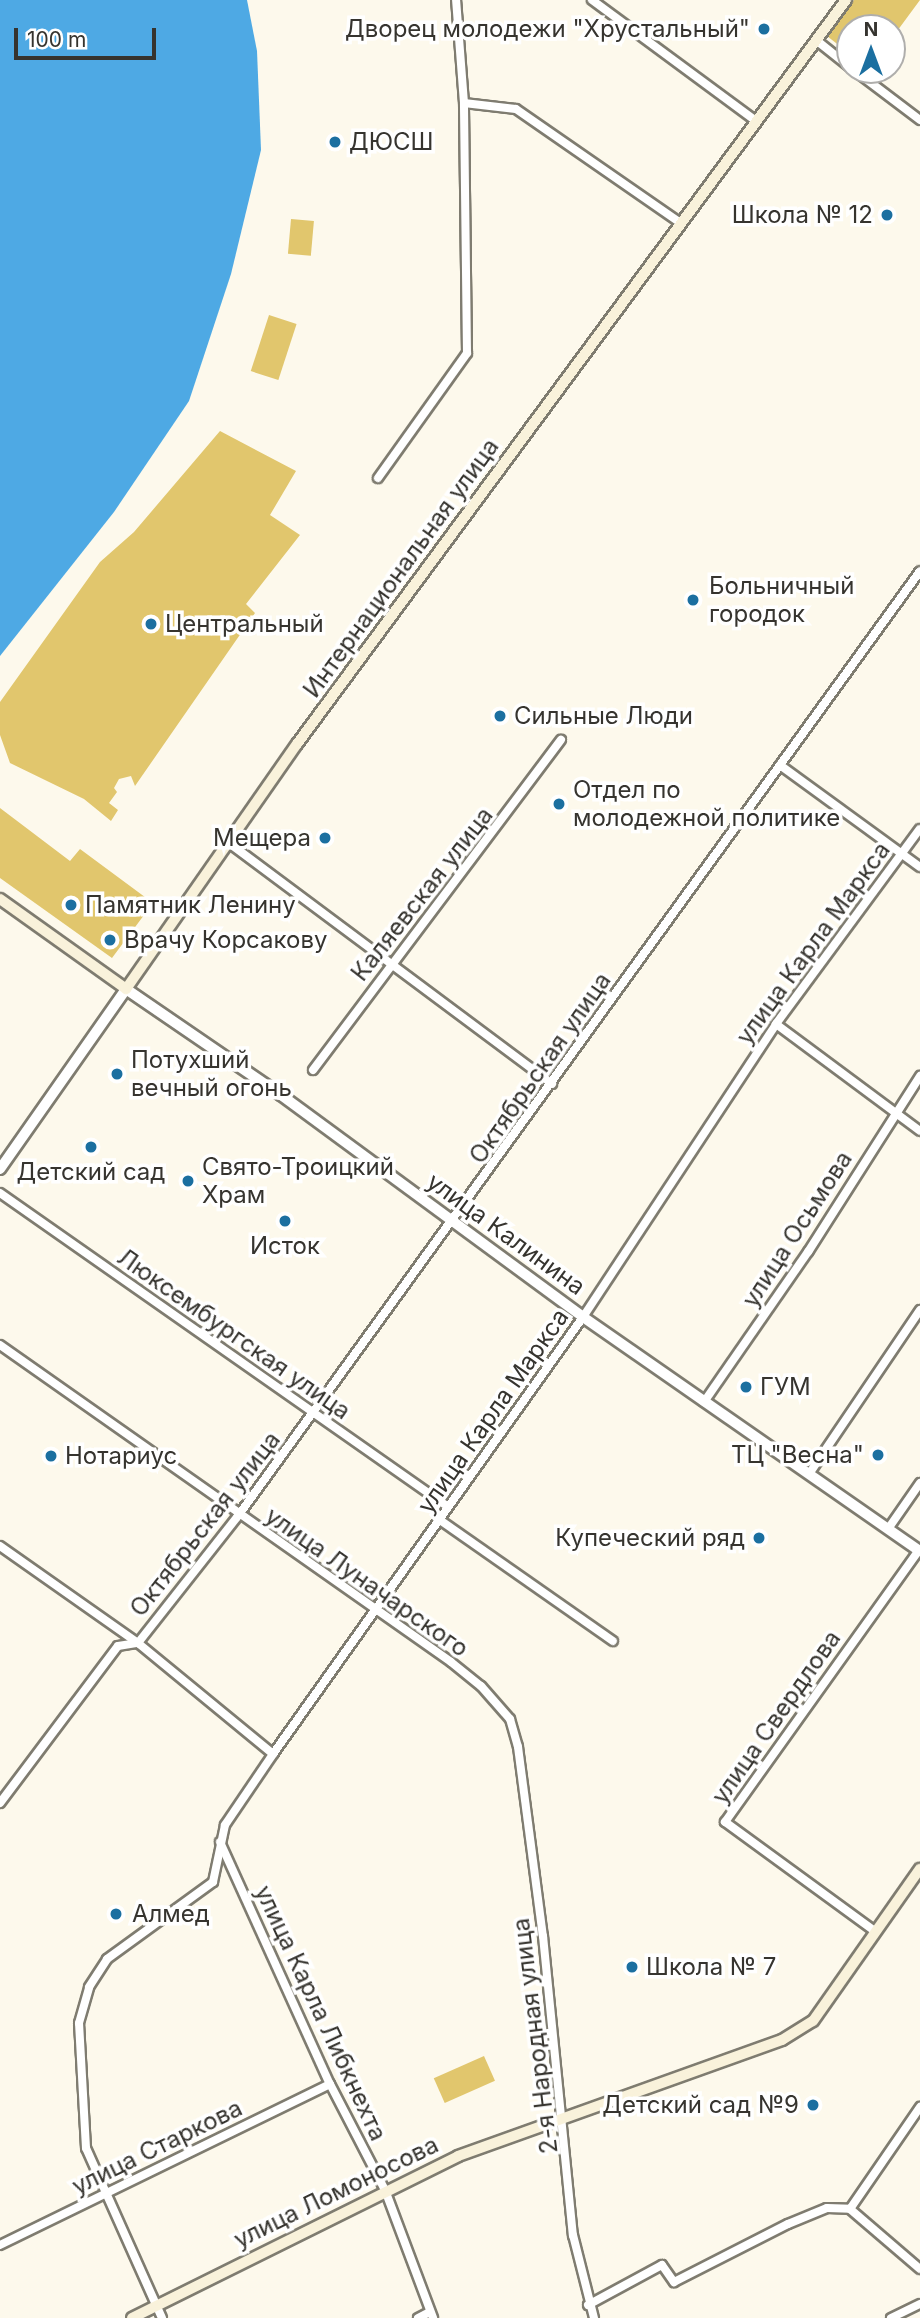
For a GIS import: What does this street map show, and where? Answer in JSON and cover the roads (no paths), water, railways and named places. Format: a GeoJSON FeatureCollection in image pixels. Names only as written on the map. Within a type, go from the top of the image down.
{"type":"FeatureCollection","features":[{"type":"Feature","properties":{"kind":"main road","name":"Интернациональная улица"},"geometry":{"type":"LineString","coordinates":[[125,989],[679,222],[846,0]]}},
{"type":"Feature","properties":{"kind":"main road","name":"улица Калинина"},"geometry":{"type":"LineString","coordinates":[[0,899],[125,989]]}},
{"type":"Feature","properties":{"kind":"main road","name":"улица Ломоносова"},"geometry":{"type":"LineString","coordinates":[[132,2318],[384,2190],[458,2156],[782,2040],[813,2021],[920,1869]]}},
{"type":"Feature","properties":{"kind":"street"},"geometry":{"type":"LineString","coordinates":[[378,478],[467,353],[464,103],[456,0]]}},
{"type":"Feature","properties":{"kind":"street"},"geometry":{"type":"LineString","coordinates":[[592,0],[756,121]]}},
{"type":"Feature","properties":{"kind":"street"},"geometry":{"type":"LineString","coordinates":[[816,40],[836,56]]}},
{"type":"Feature","properties":{"kind":"street"},"geometry":{"type":"LineString","coordinates":[[873,84],[920,121]]}},
{"type":"Feature","properties":{"kind":"street"},"geometry":{"type":"LineString","coordinates":[[464,103],[516,109],[679,222]]}},
{"type":"Feature","properties":{"kind":"street","name":"Октябрьская улица"},"geometry":{"type":"LineString","coordinates":[[0,1803],[118,1646],[138,1643],[238,1516],[455,1222],[920,571]]}},
{"type":"Feature","properties":{"kind":"street","name":"Каляевская улица"},"geometry":{"type":"LineString","coordinates":[[313,1070],[561,740]]}},
{"type":"Feature","properties":{"kind":"street"},"geometry":{"type":"LineString","coordinates":[[780,765],[920,867]]}},
{"type":"Feature","properties":{"kind":"street","name":"улица Карла Маркса"},"geometry":{"type":"LineString","coordinates":[[162,2318],[106,2193],[83,2132],[86,2097],[79,2022],[84,1998],[107,1959],[213,1882],[225,1825],[440,1520],[447,1506],[583,1317],[679,1165],[776,1024],[920,830]]}},
{"type":"Feature","properties":{"kind":"street"},"geometry":{"type":"LineString","coordinates":[[229,843],[393,962],[552,1084]]}},
{"type":"Feature","properties":{"kind":"street","name":"Интернациональная улица"},"geometry":{"type":"LineString","coordinates":[[0,1169],[125,989]]}},
{"type":"Feature","properties":{"kind":"street","name":"улица Калинина"},"geometry":{"type":"LineString","coordinates":[[125,989],[455,1222],[583,1317],[919,1550]]}},
{"type":"Feature","properties":{"kind":"street"},"geometry":{"type":"LineString","coordinates":[[776,1024],[920,1131]]}},
{"type":"Feature","properties":{"kind":"street","name":"улица Осьмова"},"geometry":{"type":"LineString","coordinates":[[704,1402],[808,1252],[920,1076]]}},
{"type":"Feature","properties":{"kind":"street","name":"Люксембургская улица"},"geometry":{"type":"LineString","coordinates":[[0,1193],[447,1506]]}},
{"type":"Feature","properties":{"kind":"street"},"geometry":{"type":"LineString","coordinates":[[809,1474],[920,1310]]}},
{"type":"Feature","properties":{"kind":"street","name":"улица Луначарского"},"geometry":{"type":"LineString","coordinates":[[0,1345],[481,1686],[510,1719],[519,1747]]}},
{"type":"Feature","properties":{"kind":"street"},"geometry":{"type":"LineString","coordinates":[[888,1529],[920,1483]]}},
{"type":"Feature","properties":{"kind":"street"},"geometry":{"type":"LineString","coordinates":[[440,1520],[613,1641]]}},
{"type":"Feature","properties":{"kind":"street"},"geometry":{"type":"LineString","coordinates":[[0,1546],[138,1643],[273,1754]]}},
{"type":"Feature","properties":{"kind":"street","name":"улица Свердлова"},"geometry":{"type":"LineString","coordinates":[[876,1932],[724,1822],[919,1550]]}},
{"type":"Feature","properties":{"kind":"street","name":"2-я Народная улица"},"geometry":{"type":"LineString","coordinates":[[519,1747],[565,2117],[573,2235],[591,2312]]}},
{"type":"Feature","properties":{"kind":"street","name":"улица Карла Либкнехта"},"geometry":{"type":"LineString","coordinates":[[220,1842],[330,2084],[384,2190],[431,2315]]}},
{"type":"Feature","properties":{"kind":"street","name":"улица Старкова"},"geometry":{"type":"LineString","coordinates":[[0,2245],[330,2084]]}},
{"type":"Feature","properties":{"kind":"street"},"geometry":{"type":"LineString","coordinates":[[850,2209],[920,2107]]}},
{"type":"Feature","properties":{"kind":"street"},"geometry":{"type":"LineString","coordinates":[[583,2318],[662,2265],[674,2282],[788,2224],[827,2208],[850,2209],[920,2269]]}},
{"type":"Feature","properties":{"kind":"street"},"geometry":{"type":"LineString","coordinates":[[891,2318],[920,2304]]}},
{"type":"Feature","properties":{"kind":"street"},"geometry":{"type":"LineString","coordinates":[[418,2318],[431,2315]]}},
{"type":"Feature","properties":{"kind":"water"},"geometry":{"type":"Polygon","coordinates":[[[0,0],[247,0],[257,51],[261,150],[231,274],[189,401],[114,512],[0,656],[0,0]]]}},
{"type":"Feature","properties":{"kind":"place","name":"Дворец молодежи \"Хрустальный\""},"geometry":{"type":"Point","coordinates":[764,29]}},
{"type":"Feature","properties":{"kind":"place","name":"ДЮСШ"},"geometry":{"type":"Point","coordinates":[335,142]}},
{"type":"Feature","properties":{"kind":"place","name":"Школа № 12"},"geometry":{"type":"Point","coordinates":[887,215]}},
{"type":"Feature","properties":{"kind":"place","name":"Больничный городок"},"geometry":{"type":"Point","coordinates":[693,600]}},
{"type":"Feature","properties":{"kind":"place","name":"Центральный"},"geometry":{"type":"Point","coordinates":[151,624]}},
{"type":"Feature","properties":{"kind":"place","name":"Сильные Люди"},"geometry":{"type":"Point","coordinates":[500,716]}},
{"type":"Feature","properties":{"kind":"place","name":"Отдел по молодежной политике"},"geometry":{"type":"Point","coordinates":[559,804]}},
{"type":"Feature","properties":{"kind":"place","name":"Мещера"},"geometry":{"type":"Point","coordinates":[325,838]}},
{"type":"Feature","properties":{"kind":"place","name":"Памятник Ленину"},"geometry":{"type":"Point","coordinates":[71,905]}},
{"type":"Feature","properties":{"kind":"place","name":"Врачу Корсакову"},"geometry":{"type":"Point","coordinates":[110,940]}},
{"type":"Feature","properties":{"kind":"place","name":"Потухший вечный огонь"},"geometry":{"type":"Point","coordinates":[117,1074]}},
{"type":"Feature","properties":{"kind":"place","name":"Детский сад"},"geometry":{"type":"Point","coordinates":[91,1147]}},
{"type":"Feature","properties":{"kind":"place","name":"Свято-Троицкий Храм"},"geometry":{"type":"Point","coordinates":[188,1181]}},
{"type":"Feature","properties":{"kind":"place","name":"Исток"},"geometry":{"type":"Point","coordinates":[285,1221]}},
{"type":"Feature","properties":{"kind":"place","name":"ГУМ"},"geometry":{"type":"Point","coordinates":[746,1387]}},
{"type":"Feature","properties":{"kind":"place","name":"ТЦ \"Весна\""},"geometry":{"type":"Point","coordinates":[878,1455]}},
{"type":"Feature","properties":{"kind":"place","name":"Нотариус"},"geometry":{"type":"Point","coordinates":[51,1456]}},
{"type":"Feature","properties":{"kind":"place","name":"Купеческий ряд"},"geometry":{"type":"Point","coordinates":[759,1538]}},
{"type":"Feature","properties":{"kind":"place","name":"Алмед"},"geometry":{"type":"Point","coordinates":[116,1914]}},
{"type":"Feature","properties":{"kind":"place","name":"Школа № 7"},"geometry":{"type":"Point","coordinates":[632,1967]}},
{"type":"Feature","properties":{"kind":"place","name":"Детский сад №9"},"geometry":{"type":"Point","coordinates":[813,2105]}}]}
